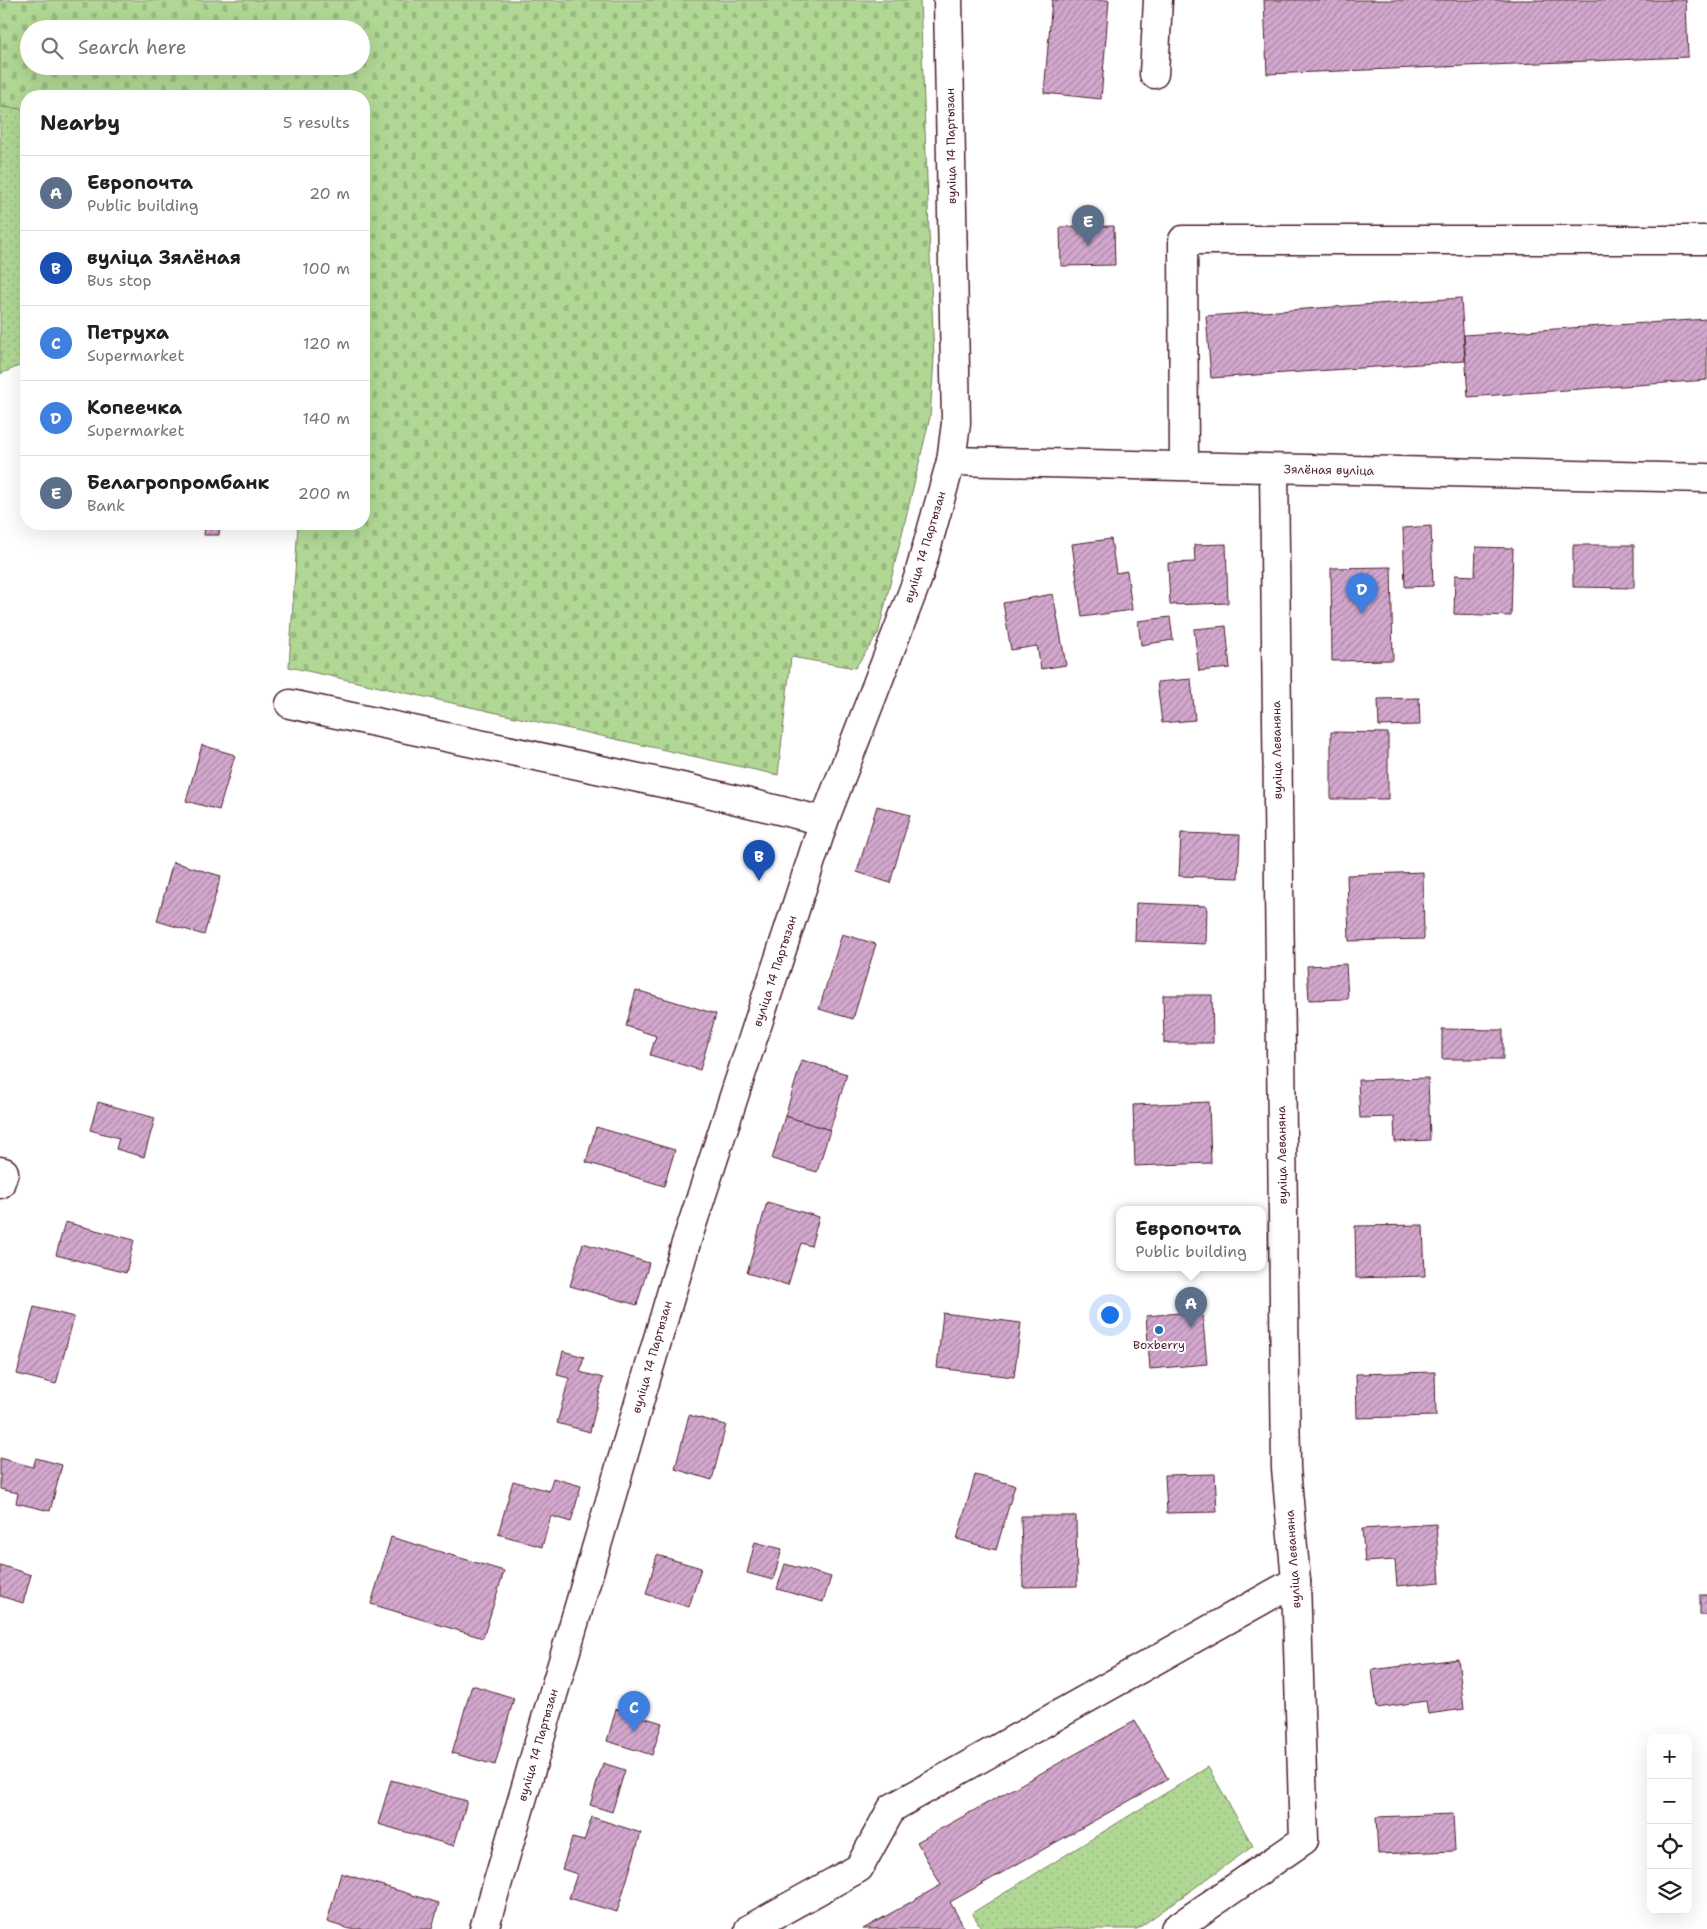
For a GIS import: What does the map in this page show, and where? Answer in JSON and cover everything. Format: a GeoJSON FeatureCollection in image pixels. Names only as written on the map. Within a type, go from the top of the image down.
{"type":"FeatureCollection","features":[{"type":"Feature","properties":{"kind":"main road","name":"вуліца 14 Партызан"},"geometry":{"type":"LineString","coordinates":[[484,1929],[686,1244],[824,821],[918,578],[951,461],[956,423],[948,0]]}},
{"type":"Feature","properties":{"kind":"main road"},"geometry":{"type":"LineString","coordinates":[[1154,74],[1158,0]]}},
{"type":"Feature","properties":{"kind":"main road"},"geometry":{"type":"LineString","coordinates":[[1184,465],[1183,240],[1707,240]]}},
{"type":"Feature","properties":{"kind":"main road","name":"Зялёная вуліца"},"geometry":{"type":"LineString","coordinates":[[951,461],[1707,478]]}},
{"type":"Feature","properties":{"kind":"main road","name":"вуліца Леваняна"},"geometry":{"type":"LineString","coordinates":[[1175,1929],[1304,1840],[1296,1581],[1286,1468],[1274,469]]}},
{"type":"Feature","properties":{"kind":"main road"},"geometry":{"type":"LineString","coordinates":[[290,704],[691,790],[824,821]]}},
{"type":"Feature","properties":{"kind":"main road"},"geometry":{"type":"LineString","coordinates":[[749,1929],[858,1868],[892,1808],[1296,1581]]}},
{"type":"Feature","properties":{"kind":"green space"},"geometry":{"type":"Polygon","coordinates":[[[0,0],[920,0],[934,359],[930,417],[878,634],[855,668],[791,657],[778,775],[289,667],[298,530],[370,530],[370,90],[20,90],[20,109],[0,107],[0,0]]]}},
{"type":"Feature","properties":{"kind":"green space"},"geometry":{"type":"Polygon","coordinates":[[[20,30],[20,75],[27,75],[26,90],[20,90],[20,366],[0,374],[0,32],[20,30]]]}},
{"type":"Feature","properties":{"kind":"green space"},"geometry":{"type":"Polygon","coordinates":[[[1208,1767],[1253,1846],[1137,1929],[982,1929],[972,1913],[1208,1767]]]}},
{"type":"Feature","properties":{"kind":"building"},"geometry":{"type":"Polygon","coordinates":[[[1052,0],[1109,0],[1101,99],[1044,93],[1052,0]]]}},
{"type":"Feature","properties":{"kind":"building"},"geometry":{"type":"Polygon","coordinates":[[[1264,0],[1686,0],[1688,57],[1267,74],[1264,0]]]}},
{"type":"Feature","properties":{"kind":"building"},"geometry":{"type":"Polygon","coordinates":[[[1114,226],[1115,265],[1061,266],[1060,227],[1114,226]]]}},
{"type":"Feature","properties":{"kind":"building"},"geometry":{"type":"Polygon","coordinates":[[[1461,298],[1465,361],[1211,378],[1206,316],[1461,298]]]}},
{"type":"Feature","properties":{"kind":"building"},"geometry":{"type":"Polygon","coordinates":[[[1707,319],[1707,380],[1468,397],[1464,335],[1707,319]]]}},
{"type":"Feature","properties":{"kind":"building"},"geometry":{"type":"Polygon","coordinates":[[[1431,526],[1433,586],[1405,587],[1403,528],[1431,526]]]}},
{"type":"Feature","properties":{"kind":"building"},"geometry":{"type":"Polygon","coordinates":[[[204,530],[219,530],[219,535],[204,535],[204,530]]]}},
{"type":"Feature","properties":{"kind":"building"},"geometry":{"type":"Polygon","coordinates":[[[1111,539],[1116,573],[1127,571],[1132,610],[1082,617],[1072,544],[1111,539]]]}},
{"type":"Feature","properties":{"kind":"building"},"geometry":{"type":"Polygon","coordinates":[[[1226,544],[1228,603],[1170,605],[1168,563],[1195,562],[1194,545],[1226,544]]]}},
{"type":"Feature","properties":{"kind":"building"},"geometry":{"type":"Polygon","coordinates":[[[1573,545],[1634,545],[1634,588],[1573,587],[1573,545]]]}},
{"type":"Feature","properties":{"kind":"building"},"geometry":{"type":"Polygon","coordinates":[[[1476,547],[1513,548],[1511,616],[1454,614],[1455,575],[1475,576],[1476,547]]]}},
{"type":"Feature","properties":{"kind":"building"},"geometry":{"type":"Polygon","coordinates":[[[1391,567],[1393,660],[1332,661],[1331,568],[1391,567]]]}},
{"type":"Feature","properties":{"kind":"building"},"geometry":{"type":"Polygon","coordinates":[[[1053,594],[1066,665],[1041,669],[1037,646],[1011,650],[1003,603],[1053,594]]]}},
{"type":"Feature","properties":{"kind":"building"},"geometry":{"type":"Polygon","coordinates":[[[1170,617],[1173,640],[1141,645],[1138,621],[1170,617]]]}},
{"type":"Feature","properties":{"kind":"building"},"geometry":{"type":"Polygon","coordinates":[[[1226,626],[1230,668],[1199,671],[1194,629],[1226,626]]]}},
{"type":"Feature","properties":{"kind":"building"},"geometry":{"type":"Polygon","coordinates":[[[1191,679],[1195,720],[1162,723],[1157,682],[1191,679]]]}},
{"type":"Feature","properties":{"kind":"building"},"geometry":{"type":"Polygon","coordinates":[[[1419,698],[1420,725],[1379,726],[1378,699],[1419,698]]]}},
{"type":"Feature","properties":{"kind":"building"},"geometry":{"type":"Polygon","coordinates":[[[1331,732],[1388,733],[1388,799],[1331,799],[1331,732]]]}},
{"type":"Feature","properties":{"kind":"building"},"geometry":{"type":"Polygon","coordinates":[[[202,745],[235,755],[219,810],[186,801],[202,745]]]}},
{"type":"Feature","properties":{"kind":"building"},"geometry":{"type":"Polygon","coordinates":[[[877,806],[910,815],[890,883],[857,872],[877,806]]]}},
{"type":"Feature","properties":{"kind":"building"},"geometry":{"type":"Polygon","coordinates":[[[1181,833],[1240,835],[1238,878],[1179,876],[1181,833]]]}},
{"type":"Feature","properties":{"kind":"building"},"geometry":{"type":"Polygon","coordinates":[[[173,862],[221,876],[204,935],[157,921],[173,862]]]}},
{"type":"Feature","properties":{"kind":"building"},"geometry":{"type":"Polygon","coordinates":[[[1423,872],[1424,939],[1349,941],[1347,875],[1423,872]]]}},
{"type":"Feature","properties":{"kind":"building"},"geometry":{"type":"Polygon","coordinates":[[[1136,903],[1207,906],[1206,944],[1135,941],[1136,903]]]}},
{"type":"Feature","properties":{"kind":"building"},"geometry":{"type":"Polygon","coordinates":[[[842,934],[876,944],[853,1019],[819,1009],[842,934]]]}},
{"type":"Feature","properties":{"kind":"building"},"geometry":{"type":"Polygon","coordinates":[[[1346,964],[1348,999],[1309,1000],[1307,966],[1346,964]]]}},
{"type":"Feature","properties":{"kind":"building"},"geometry":{"type":"Polygon","coordinates":[[[636,990],[716,1014],[700,1070],[650,1055],[656,1036],[626,1026],[636,990]]]}},
{"type":"Feature","properties":{"kind":"building"},"geometry":{"type":"Polygon","coordinates":[[[1163,995],[1212,995],[1213,1043],[1164,1043],[1163,995]]]}},
{"type":"Feature","properties":{"kind":"building"},"geometry":{"type":"Polygon","coordinates":[[[1442,1029],[1503,1030],[1503,1059],[1442,1059],[1442,1029]]]}},
{"type":"Feature","properties":{"kind":"building"},"geometry":{"type":"Polygon","coordinates":[[[802,1060],[847,1074],[830,1130],[785,1116],[802,1060]]]}},
{"type":"Feature","properties":{"kind":"building"},"geometry":{"type":"Polygon","coordinates":[[[1428,1078],[1430,1140],[1395,1142],[1394,1117],[1360,1118],[1358,1080],[1428,1078]]]}},
{"type":"Feature","properties":{"kind":"building"},"geometry":{"type":"Polygon","coordinates":[[[98,1102],[155,1118],[144,1157],[116,1149],[119,1138],[90,1130],[98,1102]]]}},
{"type":"Feature","properties":{"kind":"building"},"geometry":{"type":"Polygon","coordinates":[[[1209,1102],[1211,1163],[1135,1166],[1133,1105],[1209,1102]]]}},
{"type":"Feature","properties":{"kind":"building"},"geometry":{"type":"Polygon","coordinates":[[[785,1116],[830,1130],[817,1172],[772,1159],[785,1116]]]}},
{"type":"Feature","properties":{"kind":"building"},"geometry":{"type":"Polygon","coordinates":[[[596,1127],[675,1150],[664,1186],[586,1162],[596,1127]]]}},
{"type":"Feature","properties":{"kind":"building"},"geometry":{"type":"Polygon","coordinates":[[[767,1202],[819,1217],[811,1246],[801,1243],[788,1285],[747,1273],[767,1202]]]}},
{"type":"Feature","properties":{"kind":"building"},"geometry":{"type":"Polygon","coordinates":[[[65,1222],[134,1240],[126,1273],[56,1255],[65,1222]]]}},
{"type":"Feature","properties":{"kind":"building"},"geometry":{"type":"Polygon","coordinates":[[[1423,1225],[1425,1276],[1356,1278],[1355,1226],[1423,1225]]]}},
{"type":"Feature","properties":{"kind":"building"},"geometry":{"type":"Polygon","coordinates":[[[583,1243],[649,1263],[637,1305],[570,1286],[583,1243]]]}},
{"type":"Feature","properties":{"kind":"building"},"geometry":{"type":"Polygon","coordinates":[[[34,1307],[74,1317],[56,1384],[17,1374],[34,1307]]]}},
{"type":"Feature","properties":{"kind":"building"},"geometry":{"type":"Polygon","coordinates":[[[1202,1311],[1207,1364],[1150,1369],[1146,1316],[1202,1311]]]}},
{"type":"Feature","properties":{"kind":"building"},"geometry":{"type":"Polygon","coordinates":[[[943,1313],[1021,1323],[1014,1377],[937,1368],[943,1313]]]}},
{"type":"Feature","properties":{"kind":"building"},"geometry":{"type":"Polygon","coordinates":[[[563,1351],[584,1357],[580,1372],[603,1378],[590,1432],[557,1423],[569,1378],[557,1375],[563,1351]]]}},
{"type":"Feature","properties":{"kind":"building"},"geometry":{"type":"Polygon","coordinates":[[[1435,1372],[1436,1416],[1357,1418],[1356,1374],[1435,1372]]]}},
{"type":"Feature","properties":{"kind":"building"},"geometry":{"type":"Polygon","coordinates":[[[689,1415],[726,1425],[712,1480],[675,1469],[689,1415]]]}},
{"type":"Feature","properties":{"kind":"building"},"geometry":{"type":"Polygon","coordinates":[[[0,1458],[33,1467],[36,1458],[62,1465],[50,1511],[16,1503],[18,1493],[0,1489],[0,1458]]]}},
{"type":"Feature","properties":{"kind":"building"},"geometry":{"type":"Polygon","coordinates":[[[1215,1474],[1217,1512],[1167,1513],[1165,1475],[1215,1474]]]}},
{"type":"Feature","properties":{"kind":"building"},"geometry":{"type":"Polygon","coordinates":[[[975,1475],[1015,1485],[996,1550],[957,1539],[975,1475]]]}},
{"type":"Feature","properties":{"kind":"building"},"geometry":{"type":"Polygon","coordinates":[[[553,1478],[581,1486],[571,1522],[551,1516],[542,1547],[498,1534],[513,1481],[549,1491],[553,1478]]]}},
{"type":"Feature","properties":{"kind":"building"},"geometry":{"type":"Polygon","coordinates":[[[1021,1516],[1076,1516],[1077,1586],[1023,1587],[1021,1516]]]}},
{"type":"Feature","properties":{"kind":"building"},"geometry":{"type":"Polygon","coordinates":[[[1436,1524],[1440,1582],[1397,1586],[1395,1560],[1365,1562],[1362,1529],[1436,1524]]]}},
{"type":"Feature","properties":{"kind":"building"},"geometry":{"type":"Polygon","coordinates":[[[391,1537],[504,1571],[483,1638],[371,1604],[391,1537]]]}},
{"type":"Feature","properties":{"kind":"building"},"geometry":{"type":"Polygon","coordinates":[[[755,1542],[782,1549],[773,1580],[747,1573],[755,1542]]]}},
{"type":"Feature","properties":{"kind":"building"},"geometry":{"type":"Polygon","coordinates":[[[657,1555],[701,1568],[689,1607],[646,1594],[657,1555]]]}},
{"type":"Feature","properties":{"kind":"building"},"geometry":{"type":"Polygon","coordinates":[[[785,1564],[831,1577],[823,1602],[777,1589],[785,1564]]]}},
{"type":"Feature","properties":{"kind":"building"},"geometry":{"type":"Polygon","coordinates":[[[0,1565],[31,1575],[23,1603],[0,1596],[0,1565]]]}},
{"type":"Feature","properties":{"kind":"building"},"geometry":{"type":"Polygon","coordinates":[[[1700,1595],[1707,1595],[1707,1615],[1700,1615],[1700,1595]]]}},
{"type":"Feature","properties":{"kind":"building"},"geometry":{"type":"Polygon","coordinates":[[[1458,1659],[1464,1709],[1428,1714],[1426,1701],[1377,1708],[1372,1670],[1458,1659]]]}},
{"type":"Feature","properties":{"kind":"building"},"geometry":{"type":"Polygon","coordinates":[[[472,1685],[514,1698],[495,1765],[452,1753],[472,1685]]]}},
{"type":"Feature","properties":{"kind":"building"},"geometry":{"type":"Polygon","coordinates":[[[616,1709],[662,1723],[652,1755],[607,1741],[616,1709]]]}},
{"type":"Feature","properties":{"kind":"building"},"geometry":{"type":"Polygon","coordinates":[[[1135,1721],[1168,1779],[950,1902],[965,1929],[863,1929],[941,1885],[917,1842],[1135,1721]]]}},
{"type":"Feature","properties":{"kind":"building"},"geometry":{"type":"Polygon","coordinates":[[[603,1763],[625,1770],[612,1812],[590,1805],[603,1763]]]}},
{"type":"Feature","properties":{"kind":"building"},"geometry":{"type":"Polygon","coordinates":[[[391,1780],[467,1801],[454,1846],[378,1824],[391,1780]]]}},
{"type":"Feature","properties":{"kind":"building"},"geometry":{"type":"Polygon","coordinates":[[[1453,1814],[1455,1851],[1378,1854],[1376,1817],[1453,1814]]]}},
{"type":"Feature","properties":{"kind":"building"},"geometry":{"type":"Polygon","coordinates":[[[592,1817],[641,1833],[617,1912],[569,1898],[577,1874],[562,1869],[572,1838],[584,1841],[592,1817]]]}},
{"type":"Feature","properties":{"kind":"building"},"geometry":{"type":"Polygon","coordinates":[[[341,1873],[439,1903],[432,1929],[349,1929],[327,1922],[341,1873]]]}},
{"type":"Feature","properties":{"kind":"place","name":"Белагропромбанк"},"geometry":{"type":"Point","coordinates":[1088,246]}},
{"type":"Feature","properties":{"kind":"place","name":"Копеечка"},"geometry":{"type":"Point","coordinates":[1362,614]}},
{"type":"Feature","properties":{"kind":"place","name":"вуліца Зялёная"},"geometry":{"type":"Point","coordinates":[759,881]}},
{"type":"Feature","properties":{"kind":"place","name":"Европочта"},"geometry":{"type":"Point","coordinates":[1191,1328]}},
{"type":"Feature","properties":{"kind":"place","name":"Boxberry"},"geometry":{"type":"Point","coordinates":[1159,1330]}},
{"type":"Feature","properties":{"kind":"place","name":"Петруха"},"geometry":{"type":"Point","coordinates":[634,1732]}}]}
